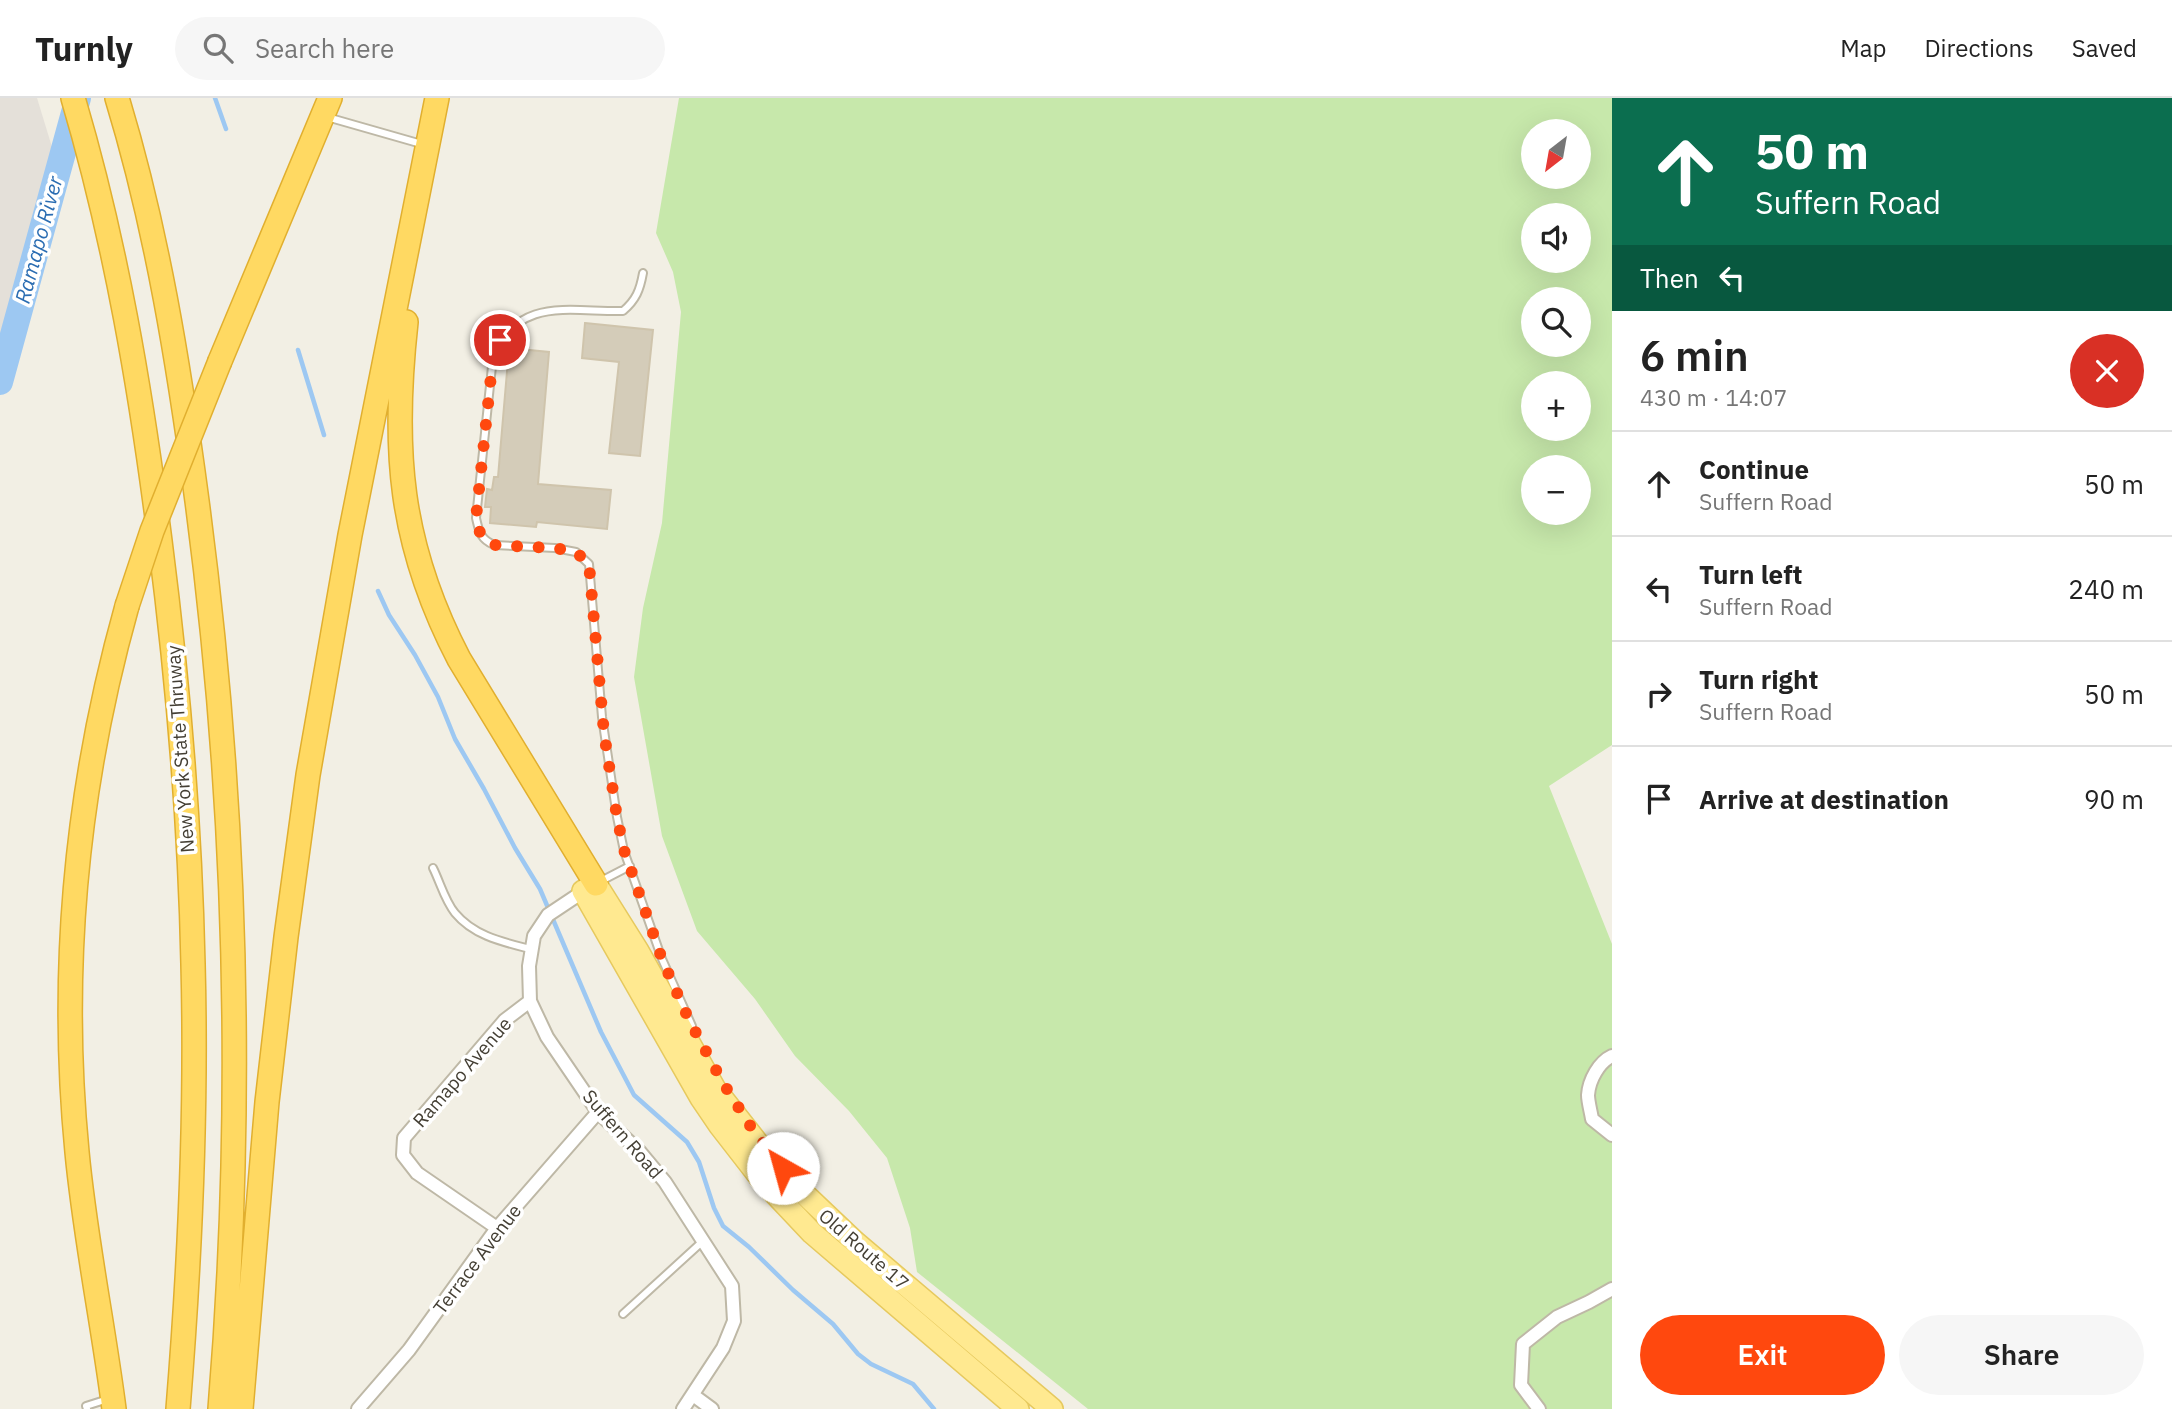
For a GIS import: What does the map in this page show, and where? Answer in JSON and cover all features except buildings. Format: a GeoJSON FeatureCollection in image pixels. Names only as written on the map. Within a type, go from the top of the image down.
{"type":"FeatureCollection","features":[{"type":"Feature","properties":{"kind":"highway","name":"New York State Thruway"},"geometry":{"type":"LineString","coordinates":[[73,98],[111,240],[152,475],[172,641],[186,805],[193,965],[194,1073],[191,1207],[178,1409]]}},
{"type":"Feature","properties":{"kind":"highway"},"geometry":{"type":"LineString","coordinates":[[117,98],[159,271],[191,458],[212,623],[228,803],[235,964],[236,1073],[233,1209],[220,1409]]}},
{"type":"Feature","properties":{"kind":"highway"},"geometry":{"type":"LineString","coordinates":[[241,1409],[271,1062],[308,775],[350,535],[438,98]]}},
{"type":"Feature","properties":{"kind":"highway"},"geometry":{"type":"LineString","coordinates":[[113,1404],[77,1154],[70,1059],[73,905],[82,819],[105,691],[127,606],[156,521],[326,107]]}},
{"type":"Feature","properties":{"kind":"highway"},"geometry":{"type":"LineString","coordinates":[[428,146],[400,384],[402,477],[413,544],[432,601],[459,659],[590,888]]}},
{"type":"Feature","properties":{"kind":"main road","name":"Old Route 17"},"geometry":{"type":"LineString","coordinates":[[590,888],[638,951],[715,1089],[778,1169],[828,1218],[1052,1409]]}},
{"type":"Feature","properties":{"kind":"main road","name":"Old Route 17"},"geometry":{"type":"LineString","coordinates":[[590,888],[701,1098],[762,1180],[812,1233],[1018,1409]]}},
{"type":"Feature","properties":{"kind":"street","name":"Suffern Road"},"geometry":{"type":"LineString","coordinates":[[590,888],[548,915],[534,936],[530,949],[530,1000],[547,1037],[598,1112],[640,1152],[665,1182],[732,1286],[734,1321],[723,1348],[683,1409]]}},
{"type":"Feature","properties":{"kind":"street","name":"Ramapo Avenue"},"geometry":{"type":"LineString","coordinates":[[497,1228],[417,1173],[403,1156],[404,1138],[505,1020],[530,1000]]}},
{"type":"Feature","properties":{"kind":"street"},"geometry":{"type":"LineString","coordinates":[[1612,1056],[1607,1058],[1595,1074],[1588,1095],[1592,1119],[1612,1135]]}},
{"type":"Feature","properties":{"kind":"street","name":"Terrace Avenue"},"geometry":{"type":"LineString","coordinates":[[358,1409],[409,1350],[497,1228],[598,1112]]}},
{"type":"Feature","properties":{"kind":"street"},"geometry":{"type":"LineString","coordinates":[[1539,1409],[1521,1385],[1523,1344],[1558,1317],[1612,1289]]}},
{"type":"Feature","properties":{"kind":"street"},"geometry":{"type":"LineString","coordinates":[[692,1395],[712,1409]]}},
{"type":"Feature","properties":{"kind":"lane"},"geometry":{"type":"LineString","coordinates":[[326,107],[428,146]]}},
{"type":"Feature","properties":{"kind":"lane"},"geometry":{"type":"LineString","coordinates":[[643,273],[634,301],[623,311],[549,310],[519,320],[500,340],[493,357],[476,518],[479,533],[494,545],[555,548],[576,552],[589,564],[606,750],[617,817],[630,866],[666,969],[694,1031]]}},
{"type":"Feature","properties":{"kind":"lane","name":"Suffern Road"},"geometry":{"type":"LineString","coordinates":[[590,888],[630,866]]}},
{"type":"Feature","properties":{"kind":"lane"},"geometry":{"type":"LineString","coordinates":[[433,868],[454,912],[471,929],[530,949]]}},
{"type":"Feature","properties":{"kind":"lane"},"geometry":{"type":"LineString","coordinates":[[729,1093],[783,1168],[828,1218]]}},
{"type":"Feature","properties":{"kind":"lane"},"geometry":{"type":"LineString","coordinates":[[623,1314],[703,1241]]}},
{"type":"Feature","properties":{"kind":"lane"},"geometry":{"type":"LineString","coordinates":[[87,1409],[86,1406],[113,1404]]}},
{"type":"Feature","properties":{"kind":"shaded area"},"geometry":{"type":"Polygon","coordinates":[[[0,98],[37,98],[59,170],[0,382],[0,98]]]}},
{"type":"Feature","properties":{"kind":"green space"},"geometry":{"type":"Polygon","coordinates":[[[679,98],[1612,98],[1612,745],[1549,786],[1612,944],[1612,1409],[1088,1409],[917,1272],[910,1228],[887,1158],[849,1111],[795,1056],[755,999],[697,931],[662,836],[634,677],[643,608],[662,523],[681,312],[673,272],[656,233],[679,98]]]}},
{"type":"Feature","properties":{"kind":"waterway","name":"Ramapo River"},"geometry":{"type":"LineString","coordinates":[[0,382],[78,98]]}},
{"type":"Feature","properties":{"kind":"waterway"},"geometry":{"type":"LineString","coordinates":[[215,98],[226,129]]}},
{"type":"Feature","properties":{"kind":"waterway"},"geometry":{"type":"LineString","coordinates":[[298,350],[324,435]]}},
{"type":"Feature","properties":{"kind":"waterway"},"geometry":{"type":"LineString","coordinates":[[378,591],[389,615],[438,697],[455,739],[540,889],[601,1032],[634,1095],[687,1142],[699,1162],[714,1208],[723,1226],[833,1324],[858,1354],[871,1364],[913,1384],[934,1409]]}},
{"type":"Feature","properties":{"kind":"route"},"geometry":{"type":"LineString","coordinates":[[500,340],[493,357],[476,518],[479,533],[494,545],[555,548],[576,552],[589,564],[604,733],[624,850],[674,990],[705,1053],[751,1127],[783,1168]]}}]}
